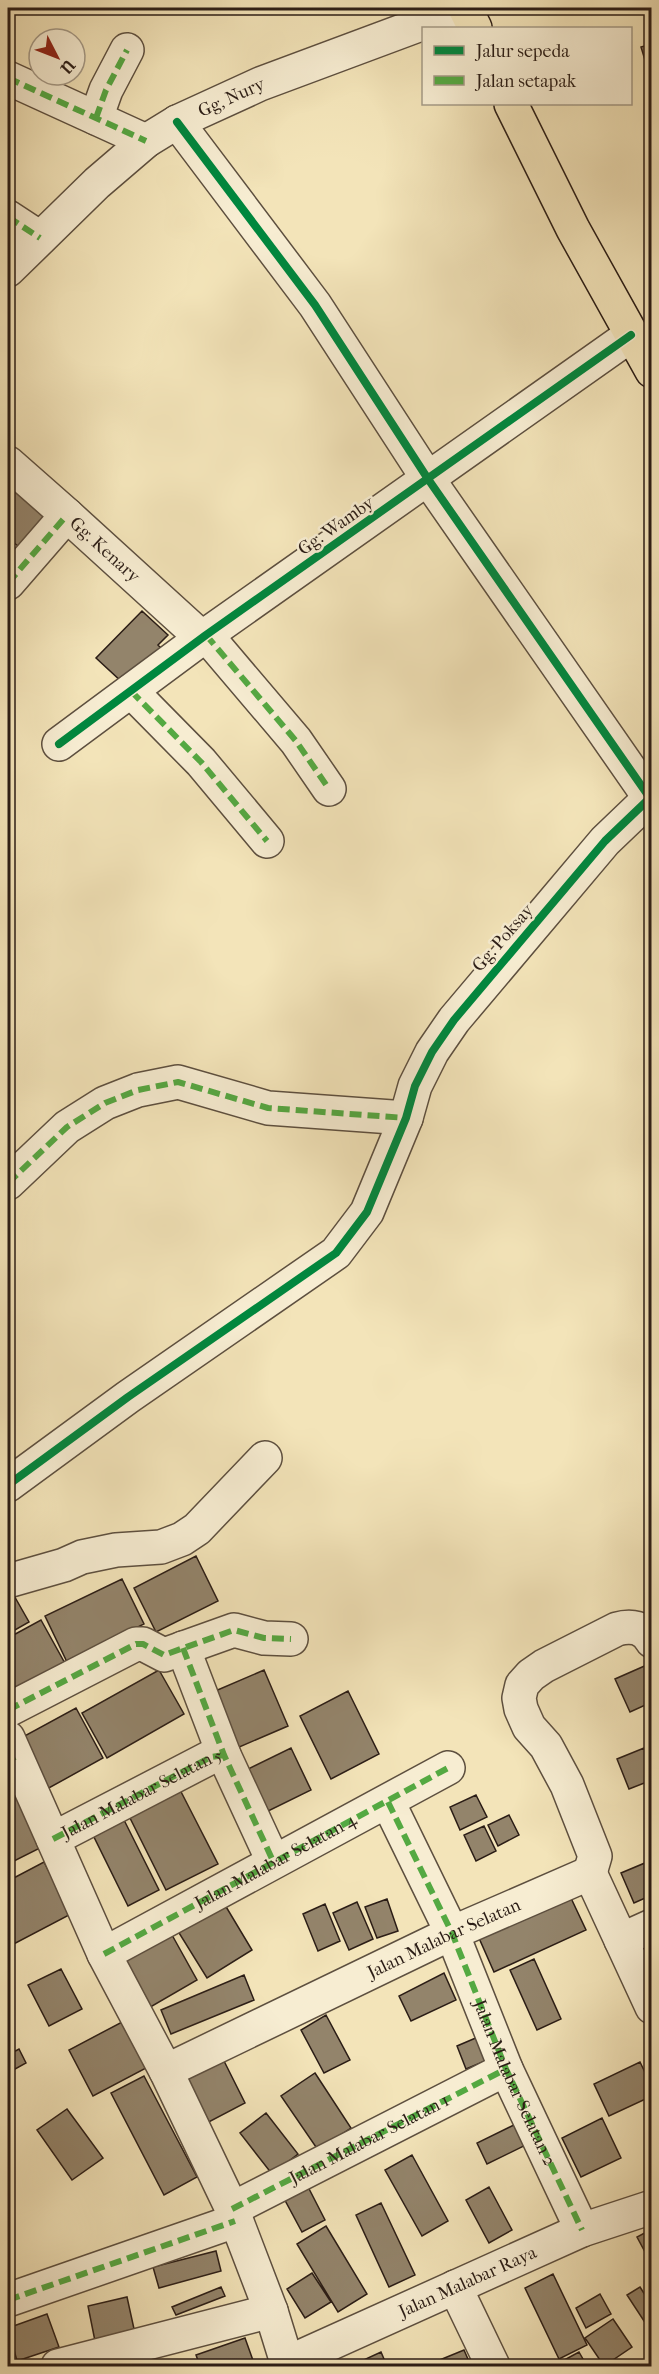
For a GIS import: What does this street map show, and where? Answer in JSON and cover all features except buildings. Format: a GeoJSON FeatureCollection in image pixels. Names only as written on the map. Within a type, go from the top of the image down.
{"type":"FeatureCollection","features":[{"type":"Feature","properties":{"kind":"main road"},"geometry":{"type":"LineString","coordinates":[[464,8],[474,27]]}},
{"type":"Feature","properties":{"kind":"main road"},"geometry":{"type":"LineString","coordinates":[[511,105],[573,230],[651,371]]}},
{"type":"Feature","properties":{"kind":"street","name":"Gg, Nury"},"geometry":{"type":"LineString","coordinates":[[8,270],[97,183],[146,141],[177,122],[260,84],[464,8]]}},
{"type":"Feature","properties":{"kind":"street"},"geometry":{"type":"LineString","coordinates":[[96,118],[106,90],[128,50]]}},
{"type":"Feature","properties":{"kind":"street"},"geometry":{"type":"LineString","coordinates":[[8,78],[146,141]]}},
{"type":"Feature","properties":{"kind":"street"},"geometry":{"type":"LineString","coordinates":[[177,122],[315,305],[428,479],[651,798]]}},
{"type":"Feature","properties":{"kind":"street"},"geometry":{"type":"LineString","coordinates":[[8,217],[40,238]]}},
{"type":"Feature","properties":{"kind":"street","name":"Gg. Wamby"},"geometry":{"type":"LineString","coordinates":[[59,744],[204,636],[631,335]]}},
{"type":"Feature","properties":{"kind":"street","name":"Gg. Kenary"},"geometry":{"type":"LineString","coordinates":[[8,464],[204,636],[296,741],[329,789]]}},
{"type":"Feature","properties":{"kind":"street"},"geometry":{"type":"LineString","coordinates":[[8,583],[68,515]]}},
{"type":"Feature","properties":{"kind":"street"},"geometry":{"type":"LineString","coordinates":[[131,691],[201,762],[267,841]]}},
{"type":"Feature","properties":{"kind":"street","name":"Gg. Poksay"},"geometry":{"type":"LineString","coordinates":[[8,1485],[128,1397],[336,1253],[367,1212],[406,1118],[420,1077],[432,1052],[454,1020],[605,841],[651,798]]}},
{"type":"Feature","properties":{"kind":"street"},"geometry":{"type":"LineString","coordinates":[[8,1183],[67,1126],[105,1103],[138,1090],[178,1082],[268,1108],[406,1118]]}},
{"type":"Feature","properties":{"kind":"street"},"geometry":{"type":"LineString","coordinates":[[8,1581],[64,1565],[82,1557],[116,1550],[161,1547],[182,1539],[197,1529],[265,1458]]}},
{"type":"Feature","properties":{"kind":"street"},"geometry":{"type":"LineString","coordinates":[[651,1641],[648,1634],[638,1628],[617,1629],[544,1666],[531,1675],[522,1685],[519,1698],[529,1727],[546,1746],[567,1785],[595,1856],[590,1873],[651,2007]]}},
{"type":"Feature","properties":{"kind":"street"},"geometry":{"type":"LineString","coordinates":[[8,1710],[135,1644],[143,1644],[164,1655],[234,1630],[264,1638],[291,1640]]}},
{"type":"Feature","properties":{"kind":"street"},"geometry":{"type":"LineString","coordinates":[[183,1648],[224,1755]]}},
{"type":"Feature","properties":{"kind":"street"},"geometry":{"type":"LineString","coordinates":[[10,1752],[53,1839],[104,1954],[166,2071],[233,2215],[271,2311],[288,2365]]}},
{"type":"Feature","properties":{"kind":"street","name":"Jalan Malabar Selatan 5"},"geometry":{"type":"LineString","coordinates":[[53,1839],[211,1757],[224,1755],[273,1861]]}},
{"type":"Feature","properties":{"kind":"street","name":"Jalan Malabar Selatan 4"},"geometry":{"type":"LineString","coordinates":[[104,1954],[448,1768]]}},
{"type":"Feature","properties":{"kind":"street","name":"Jalan Malabar Selatan 2"},"geometry":{"type":"LineString","coordinates":[[388,1802],[452,1933],[506,2069],[582,2230]]}},
{"type":"Feature","properties":{"kind":"street","name":"Jalan Malabar Selatan"},"geometry":{"type":"LineString","coordinates":[[166,2071],[452,1933],[590,1873]]}},
{"type":"Feature","properties":{"kind":"street"},"geometry":{"type":"LineString","coordinates":[[621,1940],[651,1926]]}},
{"type":"Feature","properties":{"kind":"street","name":"Jalan Malabar Selatan 1"},"geometry":{"type":"LineString","coordinates":[[8,2296],[233,2215],[506,2069]]}},
{"type":"Feature","properties":{"kind":"street","name":"Jalan Malabar Raya"},"geometry":{"type":"LineString","coordinates":[[288,2365],[582,2230],[651,2207]]}},
{"type":"Feature","properties":{"kind":"street"},"geometry":{"type":"LineString","coordinates":[[455,2288],[493,2367]]}},
{"type":"Feature","properties":{"kind":"street"},"geometry":{"type":"LineString","coordinates":[[58,2367],[271,2311]]}},
{"type":"Feature","properties":{"kind":"marked path"},"geometry":{"type":"LineString","coordinates":[[96,118],[106,90],[127,50]]}},
{"type":"Feature","properties":{"kind":"marked path"},"geometry":{"type":"LineString","coordinates":[[8,78],[146,141]]}},
{"type":"Feature","properties":{"kind":"marked path"},"geometry":{"type":"LineString","coordinates":[[8,217],[40,238]]}},
{"type":"Feature","properties":{"kind":"marked path"},"geometry":{"type":"LineString","coordinates":[[8,583],[67,515]]}},
{"type":"Feature","properties":{"kind":"marked path"},"geometry":{"type":"LineString","coordinates":[[206,635],[296,741],[329,789]]}},
{"type":"Feature","properties":{"kind":"marked path"},"geometry":{"type":"LineString","coordinates":[[131,691],[201,762],[267,841]]}},
{"type":"Feature","properties":{"kind":"marked path"},"geometry":{"type":"LineString","coordinates":[[8,1183],[67,1127],[105,1103],[138,1090],[178,1082],[268,1108],[406,1118]]}},
{"type":"Feature","properties":{"kind":"marked path"},"geometry":{"type":"LineString","coordinates":[[8,1710],[136,1644],[143,1644],[164,1655],[234,1630],[264,1638],[291,1639]]}},
{"type":"Feature","properties":{"kind":"marked path"},"geometry":{"type":"LineString","coordinates":[[183,1648],[224,1755],[273,1861]]}},
{"type":"Feature","properties":{"kind":"marked path"},"geometry":{"type":"LineString","coordinates":[[53,1839],[211,1757],[224,1755]]}},
{"type":"Feature","properties":{"kind":"marked path"},"geometry":{"type":"LineString","coordinates":[[8,1761],[15,1757]]}},
{"type":"Feature","properties":{"kind":"marked path"},"geometry":{"type":"LineString","coordinates":[[104,1954],[448,1768]]}},
{"type":"Feature","properties":{"kind":"marked path"},"geometry":{"type":"LineString","coordinates":[[388,1802],[452,1933],[506,2069],[582,2230]]}},
{"type":"Feature","properties":{"kind":"marked path"},"geometry":{"type":"LineString","coordinates":[[232,2209],[506,2069]]}},
{"type":"Feature","properties":{"kind":"marked path"},"geometry":{"type":"LineString","coordinates":[[8,2300],[235,2221]]}},
{"type":"Feature","properties":{"kind":"cycle path"},"geometry":{"type":"LineString","coordinates":[[177,122],[315,305],[428,479],[652,801]]}},
{"type":"Feature","properties":{"kind":"cycle path"},"geometry":{"type":"LineString","coordinates":[[59,744],[206,635],[631,335]]}},
{"type":"Feature","properties":{"kind":"cycle path"},"geometry":{"type":"LineString","coordinates":[[8,1485],[128,1397],[336,1253],[367,1212],[406,1118],[415,1086],[432,1052],[454,1020],[605,841],[652,796]]}}]}
